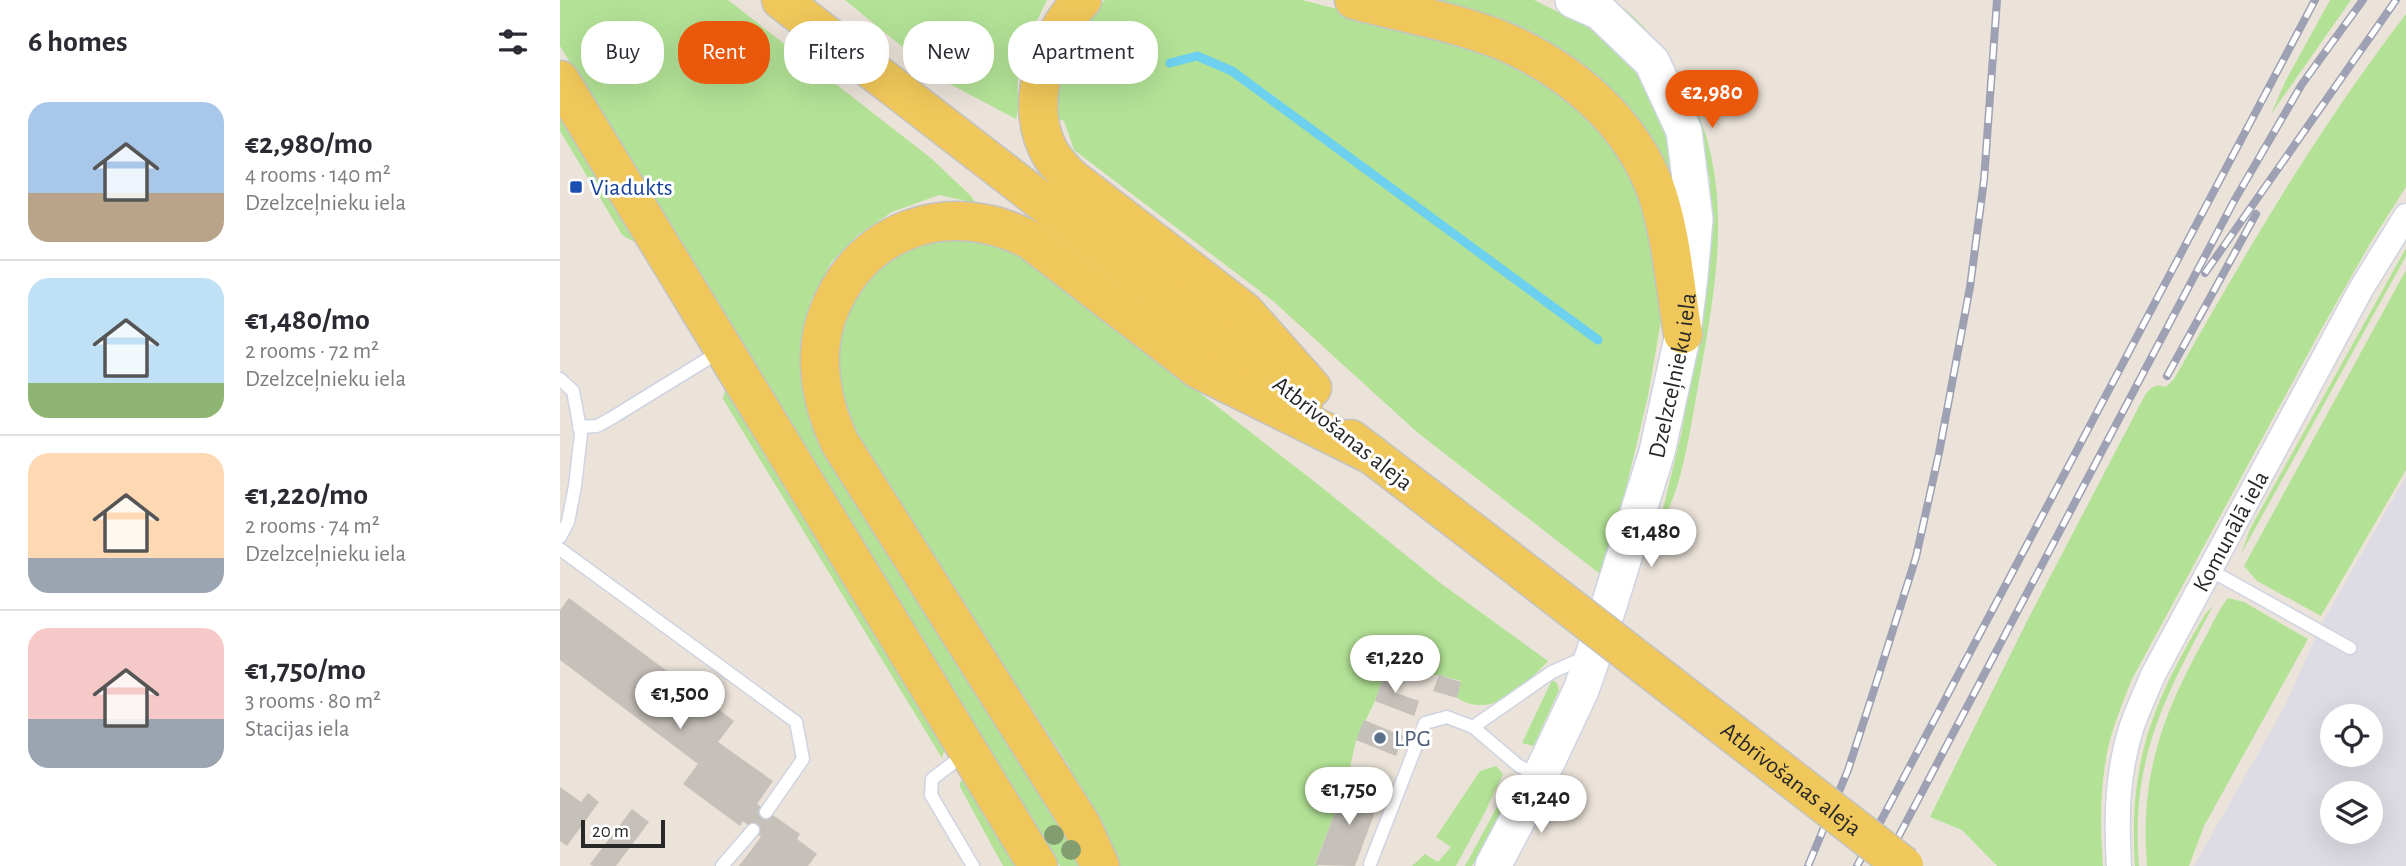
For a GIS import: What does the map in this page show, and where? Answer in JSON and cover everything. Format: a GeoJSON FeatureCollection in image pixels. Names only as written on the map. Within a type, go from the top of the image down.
{"type":"FeatureCollection","features":[{"type":"Feature","properties":{"kind":"main road","name":"Atbrīvošanas aleja"},"geometry":{"type":"LineString","coordinates":[[781,0],[1904,866]]}},
{"type":"Feature","properties":{"kind":"main road"},"geometry":{"type":"LineString","coordinates":[[1082,0],[1059,29],[1045,64],[1040,116],[1042,134],[1057,164],[1070,177],[1245,312],[1372,455]]}},
{"type":"Feature","properties":{"kind":"main road"},"geometry":{"type":"LineString","coordinates":[[1354,0],[1501,41],[1554,67],[1596,101],[1628,139],[1647,168],[1657,193],[1664,217],[1683,334]]}},
{"type":"Feature","properties":{"kind":"main road","name":"Dzelzceļnieku iela"},"geometry":{"type":"LineString","coordinates":[[1493,866],[1540,777],[1581,690],[1645,497],[1683,334],[1695,219],[1684,131],[1652,62],[1600,12],[1573,0]]}},
{"type":"Feature","properties":{"kind":"main road"},"geometry":{"type":"LineString","coordinates":[[560,80],[1038,866]]}},
{"type":"Feature","properties":{"kind":"main road"},"geometry":{"type":"LineString","coordinates":[[1100,866],[1083,826],[847,455],[833,428],[823,395],[821,347],[826,320],[836,296],[850,274],[888,240],[913,228],[940,220],[961,219],[1009,229],[1030,240],[1198,369],[1372,455]]}},
{"type":"Feature","properties":{"kind":"street","name":"Komunālā iela"},"geometry":{"type":"LineString","coordinates":[[2119,866],[2117,823],[2120,776],[2132,726],[2153,675],[2361,289],[2406,216]]}},
{"type":"Feature","properties":{"kind":"lane"},"geometry":{"type":"LineString","coordinates":[[579,427],[597,426],[610,419],[723,349]]}},
{"type":"Feature","properties":{"kind":"lane"},"geometry":{"type":"LineString","coordinates":[[560,379],[573,391],[581,434],[568,522],[560,537]]}},
{"type":"Feature","properties":{"kind":"lane"},"geometry":{"type":"LineString","coordinates":[[560,549],[796,722],[803,759],[766,811]]}},
{"type":"Feature","properties":{"kind":"lane"},"geometry":{"type":"LineString","coordinates":[[2210,570],[2350,648]]}},
{"type":"Feature","properties":{"kind":"lane"},"geometry":{"type":"LineString","coordinates":[[1473,727],[1552,672],[1594,653]]}},
{"type":"Feature","properties":{"kind":"lane"},"geometry":{"type":"LineString","coordinates":[[1370,864],[1425,723],[1447,717],[1473,727],[1519,766],[1540,777]]}},
{"type":"Feature","properties":{"kind":"lane"},"geometry":{"type":"LineString","coordinates":[[968,751],[932,779],[931,794],[972,866]]}},
{"type":"Feature","properties":{"kind":"lane"},"geometry":{"type":"LineString","coordinates":[[722,866],[753,830]]}},
{"type":"Feature","properties":{"kind":"shaded area"},"geometry":{"type":"Polygon","coordinates":[[[2406,476],[2406,866],[2194,866],[2285,706],[2321,625],[2406,476]]]}},
{"type":"Feature","properties":{"kind":"green space"},"geometry":{"type":"Polygon","coordinates":[[[560,0],[728,0],[755,21],[678,21],[678,84],[770,84],[770,33],[784,44],[784,84],[836,84],[932,159],[972,197],[975,203],[939,195],[892,212],[858,235],[831,263],[811,300],[802,359],[810,423],[835,473],[961,658],[1087,866],[1060,866],[583,84],[664,84],[664,21],[581,21],[581,80],[560,46],[560,0]]]}},
{"type":"Feature","properties":{"kind":"green space"},"geometry":{"type":"Polygon","coordinates":[[[845,0],[1047,0],[1037,21],[1008,21],[1008,84],[1018,84],[1016,119],[950,84],[994,84],[994,21],[903,21],[903,47],[889,36],[889,21],[871,21],[845,0]]]}},
{"type":"Feature","properties":{"kind":"green space"},"geometry":{"type":"Polygon","coordinates":[[[1105,0],[1302,0],[1486,47],[1538,73],[1615,144],[1643,193],[1662,315],[1635,451],[1621,509],[1600,574],[1418,433],[1273,301],[1074,150],[1064,121],[1054,118],[1056,84],[1158,84],[1158,21],[1082,21],[1084,16],[1105,0]]]}},
{"type":"Feature","properties":{"kind":"green space"},"geometry":{"type":"Polygon","coordinates":[[[1421,0],[1534,0],[1586,26],[1620,51],[1648,90],[1669,131],[1676,194],[1656,151],[1421,0]]]}},
{"type":"Feature","properties":{"kind":"green space"},"geometry":{"type":"Polygon","coordinates":[[[1612,0],[1643,26],[1668,57],[1691,96],[1706,135],[1715,174],[1717,255],[1707,338],[1679,481],[1668,510],[1665,511],[1663,509],[1681,435],[1698,342],[1710,240],[1710,181],[1700,133],[1612,0]]]}},
{"type":"Feature","properties":{"kind":"green space"},"geometry":{"type":"Polygon","coordinates":[[[2330,0],[2351,0],[2271,114],[2286,80],[2330,0]]]}},
{"type":"Feature","properties":{"kind":"green space"},"geometry":{"type":"Polygon","coordinates":[[[2406,14],[2406,187],[2322,328],[2131,681],[2107,753],[2101,809],[2103,866],[1997,866],[1962,830],[1930,817],[2027,621],[2145,395],[2154,386],[2166,387],[2174,379],[2255,239],[2313,147],[2406,14]]]}},
{"type":"Feature","properties":{"kind":"green space"},"geometry":{"type":"Polygon","coordinates":[[[560,108],[641,245],[621,233],[560,131],[560,108]]]}},
{"type":"Feature","properties":{"kind":"green space"},"geometry":{"type":"Polygon","coordinates":[[[928,235],[993,235],[1315,482],[1443,585],[1548,661],[1507,697],[1483,705],[1470,704],[1457,698],[1461,681],[1439,675],[1402,677],[1385,671],[1375,701],[1356,740],[1347,781],[1315,864],[1319,866],[1111,866],[1093,817],[1067,763],[866,452],[847,416],[837,383],[838,341],[850,302],[895,251],[928,235]]]}},
{"type":"Feature","properties":{"kind":"green space"},"geometry":{"type":"Polygon","coordinates":[[[2406,248],[2406,256],[2241,554],[2250,529],[2406,248]]]}},
{"type":"Feature","properties":{"kind":"green space"},"geometry":{"type":"Polygon","coordinates":[[[2406,270],[2406,470],[2321,616],[2257,581],[2244,566],[2406,270]]]}},
{"type":"Feature","properties":{"kind":"green space"},"geometry":{"type":"Polygon","coordinates":[[[726,385],[946,745],[942,758],[723,399],[726,385]]]}},
{"type":"Feature","properties":{"kind":"green space"},"geometry":{"type":"Polygon","coordinates":[[[2228,598],[2244,602],[2308,639],[2204,826],[2189,866],[2147,866],[2147,805],[2156,751],[2174,699],[2228,598]]]}},
{"type":"Feature","properties":{"kind":"green space"},"geometry":{"type":"Polygon","coordinates":[[[2213,606],[2180,670],[2155,730],[2140,793],[2139,866],[2135,866],[2136,795],[2140,763],[2148,734],[2158,704],[2187,645],[2213,606]]]}},
{"type":"Feature","properties":{"kind":"green space"},"geometry":{"type":"Polygon","coordinates":[[[1552,680],[1557,683],[1559,690],[1535,743],[1533,746],[1522,743],[1552,680]]]}},
{"type":"Feature","properties":{"kind":"green space"},"geometry":{"type":"Polygon","coordinates":[[[1496,766],[1503,774],[1456,866],[1412,866],[1425,854],[1438,862],[1451,847],[1436,837],[1480,771],[1496,766]]]}},
{"type":"Feature","properties":{"kind":"green space"},"geometry":{"type":"Polygon","coordinates":[[[964,779],[1021,866],[1003,866],[960,787],[960,782],[964,779]]]}},
{"type":"Feature","properties":{"kind":"green space"},"geometry":{"type":"Polygon","coordinates":[[[1509,785],[1496,827],[1472,866],[1465,866],[1509,785]]]}},
{"type":"Feature","properties":{"kind":"building"},"geometry":{"type":"Polygon","coordinates":[[[569,598],[734,721],[718,742],[773,781],[757,804],[800,834],[797,839],[817,854],[808,866],[739,866],[761,837],[743,821],[740,826],[683,784],[698,764],[560,660],[560,610],[569,598]]]}},
{"type":"Feature","properties":{"kind":"building"},"geometry":{"type":"Polygon","coordinates":[[[1385,671],[1402,677],[1396,693],[1419,701],[1414,716],[1375,701],[1385,671]]]}},
{"type":"Feature","properties":{"kind":"building"},"geometry":{"type":"Polygon","coordinates":[[[1439,675],[1461,682],[1457,698],[1433,691],[1439,675]]]}},
{"type":"Feature","properties":{"kind":"building","name":"LPG"},"geometry":{"type":"Polygon","coordinates":[[[1364,720],[1403,736],[1396,756],[1356,740],[1364,720]]]}},
{"type":"Feature","properties":{"kind":"building"},"geometry":{"type":"Polygon","coordinates":[[[1347,781],[1381,795],[1355,866],[1315,865],[1347,781]]]}},
{"type":"Feature","properties":{"kind":"building"},"geometry":{"type":"Polygon","coordinates":[[[560,787],[581,802],[588,793],[599,802],[567,846],[560,841],[560,787]]]}},
{"type":"Feature","properties":{"kind":"building"},"geometry":{"type":"Polygon","coordinates":[[[632,809],[649,822],[616,866],[590,864],[632,809]]]}},
{"type":"Feature","properties":{"kind":"waterway"},"geometry":{"type":"LineString","coordinates":[[1170,63],[1197,56],[1232,71],[1598,340]]}},
{"type":"Feature","properties":{"kind":"railway"},"geometry":{"type":"LineString","coordinates":[[1808,866],[1848,770],[1874,690],[1916,557],[1939,453],[1970,287],[1984,180],[1997,0]]}},
{"type":"Feature","properties":{"kind":"railway"},"geometry":{"type":"LineString","coordinates":[[1857,866],[2315,0]]}},
{"type":"Feature","properties":{"kind":"railway"},"geometry":{"type":"LineString","coordinates":[[1883,866],[2234,201],[2302,84],[2363,0]]}},
{"type":"Feature","properties":{"kind":"railway"},"geometry":{"type":"LineString","coordinates":[[2205,273],[2396,0]]}},
{"type":"Feature","properties":{"kind":"railway"},"geometry":{"type":"LineString","coordinates":[[2167,376],[2256,214]]}},
{"type":"Feature","properties":{"kind":"place","name":"Viadukts"},"geometry":{"type":"Point","coordinates":[576,187]}},
{"type":"Feature","properties":{"kind":"place","name":"LPG"},"geometry":{"type":"Point","coordinates":[1380,738]}}]}
